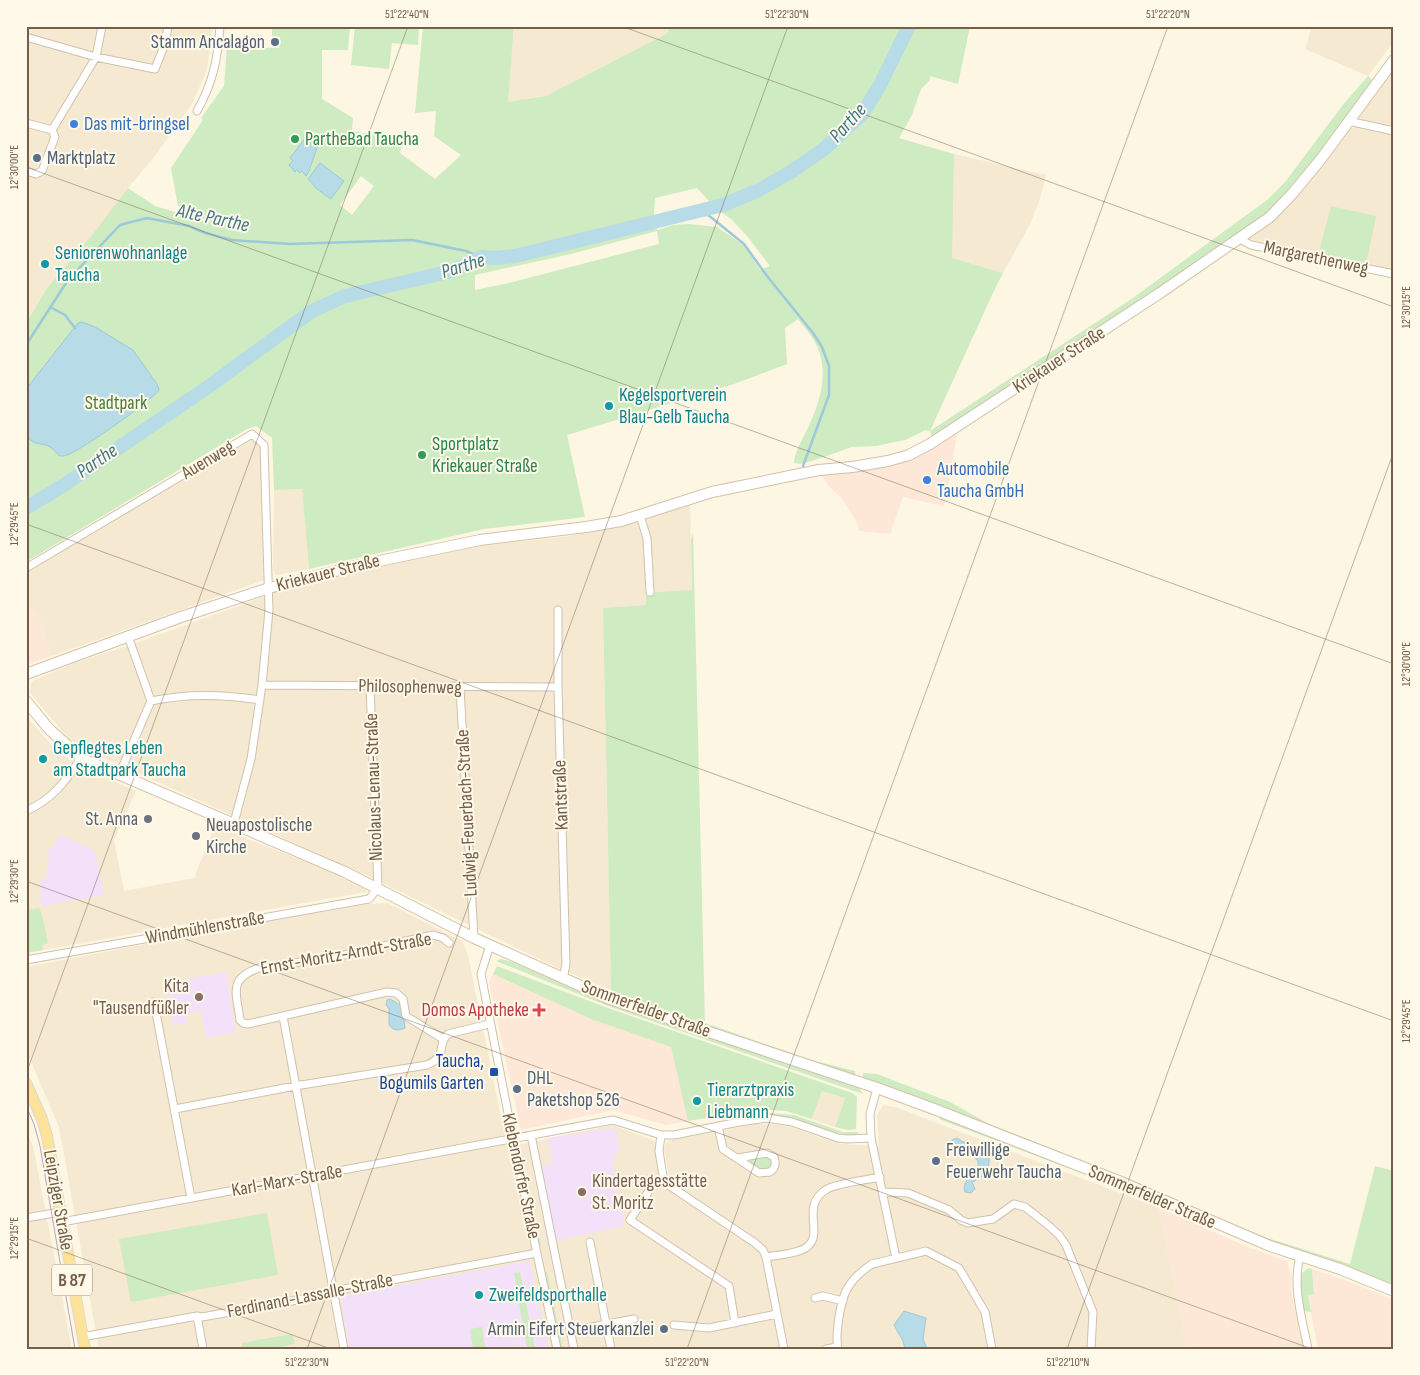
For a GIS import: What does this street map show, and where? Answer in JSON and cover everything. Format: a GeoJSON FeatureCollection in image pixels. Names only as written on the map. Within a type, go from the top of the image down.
{"type":"FeatureCollection","features":[{"type":"Feature","properties":{"kind":"main road","name":"Leipziger Straße"},"geometry":{"type":"LineString","coordinates":[[26,1083],[42,1119],[47,1136],[85,1349]]}},
{"type":"Feature","properties":{"kind":"street"},"geometry":{"type":"LineString","coordinates":[[52,130],[96,57],[102,26]]}},
{"type":"Feature","properties":{"kind":"street"},"geometry":{"type":"LineString","coordinates":[[26,38],[96,57],[155,69],[165,44],[168,26]]}},
{"type":"Feature","properties":{"kind":"street"},"geometry":{"type":"LineString","coordinates":[[197,111],[210,85],[216,61],[220,26]]}},
{"type":"Feature","properties":{"kind":"street","name":"Kriekauer Straße"},"geometry":{"type":"LineString","coordinates":[[26,674],[128,636],[269,588],[355,566],[480,540],[586,527],[640,516],[712,492],[820,470],[888,461],[909,454],[930,444],[980,412],[1160,293],[1240,238],[1282,206],[1320,159],[1394,60]]}},
{"type":"Feature","properties":{"kind":"street"},"geometry":{"type":"LineString","coordinates":[[1348,121],[1394,131]]}},
{"type":"Feature","properties":{"kind":"street"},"geometry":{"type":"LineString","coordinates":[[26,123],[52,130],[55,136],[42,171],[36,174],[26,171]]}},
{"type":"Feature","properties":{"kind":"street","name":"Margarethenweg"},"geometry":{"type":"LineString","coordinates":[[1240,238],[1251,244],[1394,274]]}},
{"type":"Feature","properties":{"kind":"street","name":"Auenweg"},"geometry":{"type":"LineString","coordinates":[[26,568],[252,434],[264,444],[269,588]]}},
{"type":"Feature","properties":{"kind":"street"},"geometry":{"type":"LineString","coordinates":[[640,516],[647,538],[650,592]]}},
{"type":"Feature","properties":{"kind":"street"},"geometry":{"type":"LineString","coordinates":[[234,824],[251,759],[260,700],[269,588]]}},
{"type":"Feature","properties":{"kind":"street","name":"Kantstraße"},"geometry":{"type":"LineString","coordinates":[[558,610],[558,687],[566,964],[563,979]]}},
{"type":"Feature","properties":{"kind":"street"},"geometry":{"type":"LineString","coordinates":[[119,775],[152,701],[128,636]]}},
{"type":"Feature","properties":{"kind":"street","name":"Philosophenweg"},"geometry":{"type":"LineString","coordinates":[[262,684],[460,688],[558,687]]}},
{"type":"Feature","properties":{"kind":"street","name":"Nicolaus-Lenau-Straße"},"geometry":{"type":"LineString","coordinates":[[370,686],[378,888]]}},
{"type":"Feature","properties":{"kind":"street","name":"Ludwig-Feuerbach-Straße"},"geometry":{"type":"LineString","coordinates":[[460,688],[474,938]]}},
{"type":"Feature","properties":{"kind":"street"},"geometry":{"type":"LineString","coordinates":[[152,701],[202,694],[260,700]]}},
{"type":"Feature","properties":{"kind":"street","name":"Sommerfelder Straße"},"geometry":{"type":"LineString","coordinates":[[26,701],[49,729],[81,758],[378,888],[474,938],[563,979],[610,999],[877,1088],[1121,1182],[1251,1239],[1363,1278],[1394,1291]]}},
{"type":"Feature","properties":{"kind":"street"},"geometry":{"type":"LineString","coordinates":[[26,811],[42,804],[64,784],[81,758]]}},
{"type":"Feature","properties":{"kind":"street","name":"Windmühlenstraße"},"geometry":{"type":"LineString","coordinates":[[26,960],[369,899],[378,888]]}},
{"type":"Feature","properties":{"kind":"street","name":"Ernst-Moritz-Arndt-Straße"},"geometry":{"type":"LineString","coordinates":[[443,1039],[406,1016],[403,999],[398,994],[392,992],[248,1024],[240,1019],[235,993],[237,985],[242,978],[249,972],[259,968],[335,957],[431,936],[441,937],[449,943]]}},
{"type":"Feature","properties":{"kind":"street","name":"Klebendorfer Straße"},"geometry":{"type":"LineString","coordinates":[[490,945],[481,974],[489,1024],[557,1349]]}},
{"type":"Feature","properties":{"kind":"street"},"geometry":{"type":"LineString","coordinates":[[154,1002],[191,1198]]}},
{"type":"Feature","properties":{"kind":"street"},"geometry":{"type":"LineString","coordinates":[[283,1016],[344,1349]]}},
{"type":"Feature","properties":{"kind":"street"},"geometry":{"type":"LineString","coordinates":[[175,1109],[295,1086],[427,1065],[441,1054],[443,1039],[450,1032],[489,1024]]}},
{"type":"Feature","properties":{"kind":"street"},"geometry":{"type":"LineString","coordinates":[[877,1088],[870,1114],[871,1138],[896,1258]]}},
{"type":"Feature","properties":{"kind":"street"},"geometry":{"type":"LineString","coordinates":[[784,1349],[763,1250],[664,1182],[660,1151],[661,1135],[674,1135],[767,1118],[792,1122],[847,1140],[871,1138]]}},
{"type":"Feature","properties":{"kind":"street","name":"Karl-Marx-Straße"},"geometry":{"type":"LineString","coordinates":[[26,1218],[61,1217],[191,1198],[613,1120],[661,1135]]}},
{"type":"Feature","properties":{"kind":"street"},"geometry":{"type":"LineString","coordinates":[[718,1126],[723,1149],[762,1174],[770,1172],[775,1165],[774,1157],[767,1153],[738,1158]]}},
{"type":"Feature","properties":{"kind":"street","name":"Klebendorfer Straße"},"geometry":{"type":"LineString","coordinates":[[531,1135],[574,1349]]}},
{"type":"Feature","properties":{"kind":"street"},"geometry":{"type":"LineString","coordinates":[[766,1257],[795,1251],[807,1246],[811,1242],[814,1232],[812,1217],[814,1206],[820,1196],[828,1189],[880,1177]]}},
{"type":"Feature","properties":{"kind":"street"},"geometry":{"type":"LineString","coordinates":[[664,1182],[652,1186],[630,1220],[728,1286],[735,1323]]}},
{"type":"Feature","properties":{"kind":"street"},"geometry":{"type":"LineString","coordinates":[[882,1192],[908,1193],[949,1210],[968,1223],[993,1219],[1014,1204],[1026,1207],[1048,1224],[1059,1235],[1066,1246],[1093,1312],[1091,1349]]}},
{"type":"Feature","properties":{"kind":"street"},"geometry":{"type":"LineString","coordinates":[[590,1242],[611,1349]]}},
{"type":"Feature","properties":{"kind":"street"},"geometry":{"type":"LineString","coordinates":[[826,1349],[837,1348],[836,1333],[846,1290],[866,1268],[878,1262],[926,1251],[960,1268],[985,1312],[992,1349]]}},
{"type":"Feature","properties":{"kind":"street","name":"Ferdinand-Lassalle-Straße"},"geometry":{"type":"LineString","coordinates":[[82,1337],[325,1295],[537,1254]]}},
{"type":"Feature","properties":{"kind":"street"},"geometry":{"type":"LineString","coordinates":[[1300,1256],[1296,1273],[1297,1293],[1308,1349]]}},
{"type":"Feature","properties":{"kind":"street"},"geometry":{"type":"LineString","coordinates":[[815,1298],[823,1296],[843,1301]]}},
{"type":"Feature","properties":{"kind":"street"},"geometry":{"type":"LineString","coordinates":[[674,1325],[709,1328],[777,1314]]}},
{"type":"Feature","properties":{"kind":"street"},"geometry":{"type":"LineString","coordinates":[[198,1316],[203,1349]]}},
{"type":"Feature","properties":{"kind":"street"},"geometry":{"type":"LineString","coordinates":[[571,1331],[634,1319]]}},
{"type":"Feature","properties":{"kind":"shaded area"},"geometry":{"type":"Polygon","coordinates":[[[26,26],[213,26],[207,70],[192,104],[155,156],[47,288],[26,323],[26,26]]]}},
{"type":"Feature","properties":{"kind":"shaded area"},"geometry":{"type":"Polygon","coordinates":[[[514,26],[669,26],[668,33],[546,96],[508,102],[514,26]]]}},
{"type":"Feature","properties":{"kind":"shaded area"},"geometry":{"type":"Polygon","coordinates":[[[1312,26],[1394,26],[1394,41],[1368,76],[1305,49],[1312,26]]]}},
{"type":"Feature","properties":{"kind":"shaded area"},"geometry":{"type":"Polygon","coordinates":[[[1394,69],[1394,126],[1363,120],[1359,117],[1394,69]]]}},
{"type":"Feature","properties":{"kind":"shaded area"},"geometry":{"type":"Polygon","coordinates":[[[1357,127],[1394,135],[1394,271],[1366,266],[1375,216],[1331,206],[1318,255],[1251,240],[1250,238],[1274,219],[1318,168],[1322,168],[1351,128],[1357,127]]]}},
{"type":"Feature","properties":{"kind":"shaded area"},"geometry":{"type":"Polygon","coordinates":[[[954,154],[1046,175],[1039,202],[1030,224],[1003,273],[951,258],[954,154]]]}},
{"type":"Feature","properties":{"kind":"shaded area"},"geometry":{"type":"Polygon","coordinates":[[[958,430],[944,506],[903,497],[890,534],[860,531],[854,517],[842,499],[828,485],[820,473],[857,471],[898,463],[958,430]]]}},
{"type":"Feature","properties":{"kind":"shaded area"},"geometry":{"type":"Polygon","coordinates":[[[252,439],[262,448],[264,580],[52,656],[37,612],[26,609],[26,572],[252,439]]]}},
{"type":"Feature","properties":{"kind":"shaded area"},"geometry":{"type":"Polygon","coordinates":[[[302,489],[309,569],[276,575],[273,570],[274,490],[302,489]]]}},
{"type":"Feature","properties":{"kind":"shaded area"},"geometry":{"type":"Polygon","coordinates":[[[690,503],[692,590],[647,605],[603,608],[611,990],[558,968],[368,876],[86,750],[69,739],[30,693],[31,683],[34,680],[77,662],[280,591],[355,572],[480,546],[570,536],[637,521],[690,503]]]}},
{"type":"Feature","properties":{"kind":"shaded area"},"geometry":{"type":"Polygon","coordinates":[[[26,609],[37,612],[52,656],[26,665],[26,609]]]}},
{"type":"Feature","properties":{"kind":"shaded area"},"geometry":{"type":"Polygon","coordinates":[[[26,716],[58,752],[85,769],[136,791],[114,840],[124,891],[194,878],[215,826],[319,867],[367,889],[366,892],[26,953],[26,716]]]}},
{"type":"Feature","properties":{"kind":"shaded area"},"geometry":{"type":"Polygon","coordinates":[[[60,834],[95,851],[104,895],[43,906],[40,899],[42,878],[47,878],[49,848],[54,847],[60,834]]]}},
{"type":"Feature","properties":{"kind":"shaded area"},"geometry":{"type":"Polygon","coordinates":[[[387,903],[462,941],[468,955],[507,1147],[613,1125],[655,1141],[660,1176],[658,1180],[651,1184],[636,1216],[656,1188],[672,1184],[664,1149],[667,1141],[753,1124],[775,1124],[794,1128],[841,1144],[879,1146],[877,1115],[883,1105],[895,1107],[1159,1208],[1187,1349],[99,1349],[59,1127],[26,1050],[26,1010],[28,1009],[26,1003],[26,967],[272,920],[369,904],[387,903]]]}},
{"type":"Feature","properties":{"kind":"shaded area","name":"Kita \"Tausendfüßler"},"geometry":{"type":"Polygon","coordinates":[[[226,972],[236,1032],[206,1038],[201,1011],[186,1014],[188,1023],[173,1025],[166,983],[226,972]]]}},
{"type":"Feature","properties":{"kind":"shaded area"},"geometry":{"type":"Polygon","coordinates":[[[493,974],[591,1019],[672,1047],[688,1121],[666,1125],[614,1110],[521,1130],[489,982],[493,974]]]}},
{"type":"Feature","properties":{"kind":"shaded area"},"geometry":{"type":"Polygon","coordinates":[[[822,1091],[845,1098],[835,1127],[812,1119],[822,1091]]]}},
{"type":"Feature","properties":{"kind":"shaded area","name":"Kindertagesstätte St. Moritz"},"geometry":{"type":"Polygon","coordinates":[[[616,1129],[620,1149],[612,1164],[624,1223],[621,1227],[556,1240],[541,1166],[553,1163],[548,1138],[616,1129]]]}},
{"type":"Feature","properties":{"kind":"shaded area"},"geometry":{"type":"Polygon","coordinates":[[[26,1131],[33,1146],[72,1349],[26,1349],[26,1131]]]}},
{"type":"Feature","properties":{"kind":"shaded area"},"geometry":{"type":"Polygon","coordinates":[[[1159,1208],[1248,1247],[1287,1261],[1291,1275],[1292,1296],[1302,1340],[1254,1349],[1187,1349],[1159,1208]]]}},
{"type":"Feature","properties":{"kind":"shaded area"},"geometry":{"type":"Polygon","coordinates":[[[530,1261],[549,1349],[349,1349],[340,1296],[530,1261]]]}},
{"type":"Feature","properties":{"kind":"shaded area"},"geometry":{"type":"Polygon","coordinates":[[[1312,1269],[1394,1300],[1394,1349],[1318,1349],[1308,1295],[1314,1293],[1312,1269]]]}},
{"type":"Feature","properties":{"kind":"shaded area"},"geometry":{"type":"Polygon","coordinates":[[[1302,1340],[1304,1349],[1254,1349],[1302,1340]]]}},
{"type":"Feature","properties":{"kind":"green space","name":"Stadtpark"},"geometry":{"type":"Polygon","coordinates":[[[272,26],[350,26],[348,50],[322,50],[322,99],[353,118],[352,131],[403,140],[400,153],[435,179],[461,155],[434,136],[436,111],[415,113],[423,26],[514,26],[508,102],[546,96],[668,33],[669,26],[970,26],[958,84],[930,76],[930,80],[921,89],[912,115],[899,138],[954,154],[952,258],[1003,273],[930,431],[926,430],[905,440],[876,446],[852,447],[815,460],[800,464],[794,463],[798,448],[817,404],[823,374],[820,354],[816,344],[798,319],[785,328],[787,364],[734,384],[567,435],[585,517],[484,529],[309,569],[302,489],[274,490],[272,438],[256,426],[247,429],[26,562],[26,323],[47,288],[92,235],[128,188],[155,206],[209,222],[178,206],[171,168],[203,120],[201,118],[224,86],[227,47],[279,48],[280,37],[272,36],[272,26]],[[361,176],[340,205],[352,215],[374,186],[361,176]],[[697,188],[655,198],[654,213],[657,230],[673,225],[689,224],[717,227],[745,246],[760,270],[770,266],[747,236],[731,219],[714,207],[697,188]],[[657,231],[571,254],[475,275],[475,290],[659,244],[657,231]]]}},
{"type":"Feature","properties":{"kind":"green space"},"geometry":{"type":"Polygon","coordinates":[[[355,26],[419,26],[418,45],[392,43],[389,69],[351,65],[355,26]]]}},
{"type":"Feature","properties":{"kind":"green space"},"geometry":{"type":"Polygon","coordinates":[[[1368,76],[1374,82],[1299,181],[1261,221],[932,439],[930,431],[1130,300],[1267,200],[1285,182],[1342,106],[1368,76]]]}},
{"type":"Feature","properties":{"kind":"green space"},"geometry":{"type":"Polygon","coordinates":[[[1331,206],[1376,216],[1366,266],[1318,255],[1331,206]]]}},
{"type":"Feature","properties":{"kind":"green space"},"geometry":{"type":"Polygon","coordinates":[[[693,533],[705,1023],[811,1060],[855,1071],[855,1075],[828,1069],[658,1011],[611,990],[603,608],[646,605],[646,593],[692,590],[691,540],[693,533]]]}},
{"type":"Feature","properties":{"kind":"green space"},"geometry":{"type":"Polygon","coordinates":[[[39,908],[48,943],[42,945],[43,950],[26,953],[26,910],[39,908]]]}},
{"type":"Feature","properties":{"kind":"green space"},"geometry":{"type":"Polygon","coordinates":[[[501,959],[513,962],[565,984],[859,1088],[863,1094],[608,1006],[496,961],[501,959]]]}},
{"type":"Feature","properties":{"kind":"green space"},"geometry":{"type":"Polygon","coordinates":[[[497,966],[608,1008],[852,1093],[857,1097],[856,1129],[848,1130],[835,1127],[845,1098],[822,1091],[812,1119],[786,1111],[760,1109],[688,1121],[671,1047],[591,1019],[493,974],[497,966]]]}},
{"type":"Feature","properties":{"kind":"green space"},"geometry":{"type":"Polygon","coordinates":[[[863,1073],[877,1074],[950,1102],[989,1124],[1123,1176],[1255,1234],[1350,1264],[1375,1166],[1394,1171],[1394,1287],[1271,1242],[955,1111],[863,1078],[863,1073]]]}},
{"type":"Feature","properties":{"kind":"green space"},"geometry":{"type":"Polygon","coordinates":[[[760,1112],[794,1115],[843,1132],[858,1132],[858,1134],[857,1136],[841,1134],[782,1117],[742,1117],[741,1114],[760,1112]]]}},
{"type":"Feature","properties":{"kind":"green space"},"geometry":{"type":"Polygon","coordinates":[[[942,1118],[1099,1177],[1099,1180],[939,1119],[942,1118]]]}},
{"type":"Feature","properties":{"kind":"green space"},"geometry":{"type":"Polygon","coordinates":[[[519,1150],[521,1150],[541,1245],[539,1245],[519,1150]]]}},
{"type":"Feature","properties":{"kind":"green space"},"geometry":{"type":"Polygon","coordinates":[[[768,1156],[773,1161],[771,1169],[761,1170],[750,1163],[751,1158],[768,1156]]]}},
{"type":"Feature","properties":{"kind":"green space"},"geometry":{"type":"Polygon","coordinates":[[[267,1213],[278,1275],[131,1302],[119,1239],[267,1213]]]}},
{"type":"Feature","properties":{"kind":"green space"},"geometry":{"type":"Polygon","coordinates":[[[1308,1268],[1312,1269],[1314,1294],[1308,1295],[1311,1312],[1303,1311],[1300,1292],[1301,1274],[1308,1268]]]}},
{"type":"Feature","properties":{"kind":"green space"},"geometry":{"type":"Polygon","coordinates":[[[520,1272],[535,1349],[527,1349],[514,1273],[520,1272]]]}},
{"type":"Feature","properties":{"kind":"green space"},"geometry":{"type":"Polygon","coordinates":[[[545,1272],[547,1272],[563,1349],[561,1349],[545,1272]]]}},
{"type":"Feature","properties":{"kind":"green space"},"geometry":{"type":"Polygon","coordinates":[[[482,1327],[485,1348],[473,1349],[470,1329],[482,1327]]]}},
{"type":"Feature","properties":{"kind":"green space"},"geometry":{"type":"Polygon","coordinates":[[[292,1334],[295,1344],[268,1349],[238,1349],[242,1347],[242,1343],[292,1334]]]}},
{"type":"Feature","properties":{"kind":"water"},"geometry":{"type":"Polygon","coordinates":[[[306,137],[318,145],[306,176],[302,171],[300,173],[297,170],[295,172],[289,165],[293,161],[290,158],[306,137]]]}},
{"type":"Feature","properties":{"kind":"water"},"geometry":{"type":"Polygon","coordinates":[[[320,163],[344,181],[331,199],[317,189],[308,179],[320,163]]]}},
{"type":"Feature","properties":{"kind":"water"},"geometry":{"type":"Polygon","coordinates":[[[82,322],[95,327],[133,350],[157,384],[159,390],[131,414],[100,435],[74,451],[60,456],[47,445],[34,442],[28,438],[26,434],[26,389],[78,323],[82,322]]]}},
{"type":"Feature","properties":{"kind":"water"},"geometry":{"type":"Polygon","coordinates":[[[390,999],[402,1006],[405,1028],[396,1030],[389,1025],[389,1009],[386,1005],[387,1000],[390,999]]]}},
{"type":"Feature","properties":{"kind":"water"},"geometry":{"type":"Polygon","coordinates":[[[957,1138],[988,1150],[989,1161],[987,1170],[982,1177],[972,1182],[975,1189],[971,1193],[965,1192],[964,1186],[976,1170],[978,1162],[976,1158],[970,1155],[957,1155],[953,1151],[951,1148],[952,1140],[957,1138]]]}},
{"type":"Feature","properties":{"kind":"water"},"geometry":{"type":"Polygon","coordinates":[[[904,1311],[926,1318],[923,1339],[927,1349],[905,1349],[903,1341],[894,1325],[904,1311]]]}},
{"type":"Feature","properties":{"kind":"waterway","name":"Alte Parthe"},"geometry":{"type":"LineString","coordinates":[[26,508],[64,485],[208,387],[312,311],[345,296],[452,271],[481,257],[515,256],[723,205],[759,190],[791,172],[824,149],[862,114],[879,87],[909,26]]}},
{"type":"Feature","properties":{"kind":"waterway"},"geometry":{"type":"LineString","coordinates":[[702,210],[744,244],[822,347],[829,366],[829,395],[803,466]]}},
{"type":"Feature","properties":{"kind":"waterway","name":"Alte Parthe"},"geometry":{"type":"LineString","coordinates":[[26,345],[68,280],[120,225],[147,218],[189,226],[205,233],[232,240],[290,244],[412,240],[466,251],[481,257]]}},
{"type":"Feature","properties":{"kind":"waterway"},"geometry":{"type":"LineString","coordinates":[[50,307],[65,315],[75,328]]}},
{"type":"Feature","properties":{"kind":"tram line"},"geometry":{"type":"LineString","coordinates":[[26,1106],[34,1124],[40,1146],[75,1349]]}},
{"type":"Feature","properties":{"kind":"place","name":"Stamm Ancalagon"},"geometry":{"type":"Point","coordinates":[275,42]}},
{"type":"Feature","properties":{"kind":"place","name":"Das mit-bringsel"},"geometry":{"type":"Point","coordinates":[74,124]}},
{"type":"Feature","properties":{"kind":"place","name":"PartheBad Taucha"},"geometry":{"type":"Point","coordinates":[295,139]}},
{"type":"Feature","properties":{"kind":"place","name":"Marktplatz"},"geometry":{"type":"Point","coordinates":[37,158]}},
{"type":"Feature","properties":{"kind":"place","name":"Seniorenwohnanlage Taucha"},"geometry":{"type":"Point","coordinates":[45,264]}},
{"type":"Feature","properties":{"kind":"place","name":"Kegelsportverein Blau-Gelb Taucha"},"geometry":{"type":"Point","coordinates":[609,406]}},
{"type":"Feature","properties":{"kind":"place","name":"Sportplatz Kriekauer Straße"},"geometry":{"type":"Point","coordinates":[422,455]}},
{"type":"Feature","properties":{"kind":"place","name":"Automobile Taucha GmbH"},"geometry":{"type":"Point","coordinates":[927,480]}},
{"type":"Feature","properties":{"kind":"place","name":"Gepflegtes Leben am Stadtpark Taucha"},"geometry":{"type":"Point","coordinates":[43,759]}},
{"type":"Feature","properties":{"kind":"place","name":"St. Anna"},"geometry":{"type":"Point","coordinates":[148,819]}},
{"type":"Feature","properties":{"kind":"place","name":"Neuapostolische Kirche"},"geometry":{"type":"Point","coordinates":[196,836]}},
{"type":"Feature","properties":{"kind":"place","name":"Kita \"Tausendfüßler"},"geometry":{"type":"Point","coordinates":[199,997]}},
{"type":"Feature","properties":{"kind":"place","name":"Domos Apotheke"},"geometry":{"type":"Point","coordinates":[539,1010]}},
{"type":"Feature","properties":{"kind":"place","name":"Taucha, Bogumils Garten"},"geometry":{"type":"Point","coordinates":[494,1072]}},
{"type":"Feature","properties":{"kind":"place","name":"DHL Paketshop 526"},"geometry":{"type":"Point","coordinates":[517,1089]}},
{"type":"Feature","properties":{"kind":"place","name":"Tierarztpraxis Liebmann"},"geometry":{"type":"Point","coordinates":[697,1101]}},
{"type":"Feature","properties":{"kind":"place","name":"Freiwillige Feuerwehr Taucha"},"geometry":{"type":"Point","coordinates":[936,1161]}},
{"type":"Feature","properties":{"kind":"place","name":"Kindertagesstätte St. Moritz"},"geometry":{"type":"Point","coordinates":[582,1192]}},
{"type":"Feature","properties":{"kind":"place","name":"Zweifeldsporthalle"},"geometry":{"type":"Point","coordinates":[479,1295]}},
{"type":"Feature","properties":{"kind":"place","name":"Armin Eifert Steuerkanzlei"},"geometry":{"type":"Point","coordinates":[664,1329]}},
{"type":"Feature","properties":{"kind":"water label","name":"Parthe"},"geometry":{"type":"Point","coordinates":[848,123]}},
{"type":"Feature","properties":{"kind":"water label","name":"Parthe"},"geometry":{"type":"Point","coordinates":[463,266]}},
{"type":"Feature","properties":{"kind":"water label","name":"Parthe"},"geometry":{"type":"Point","coordinates":[97,461]}}]}
